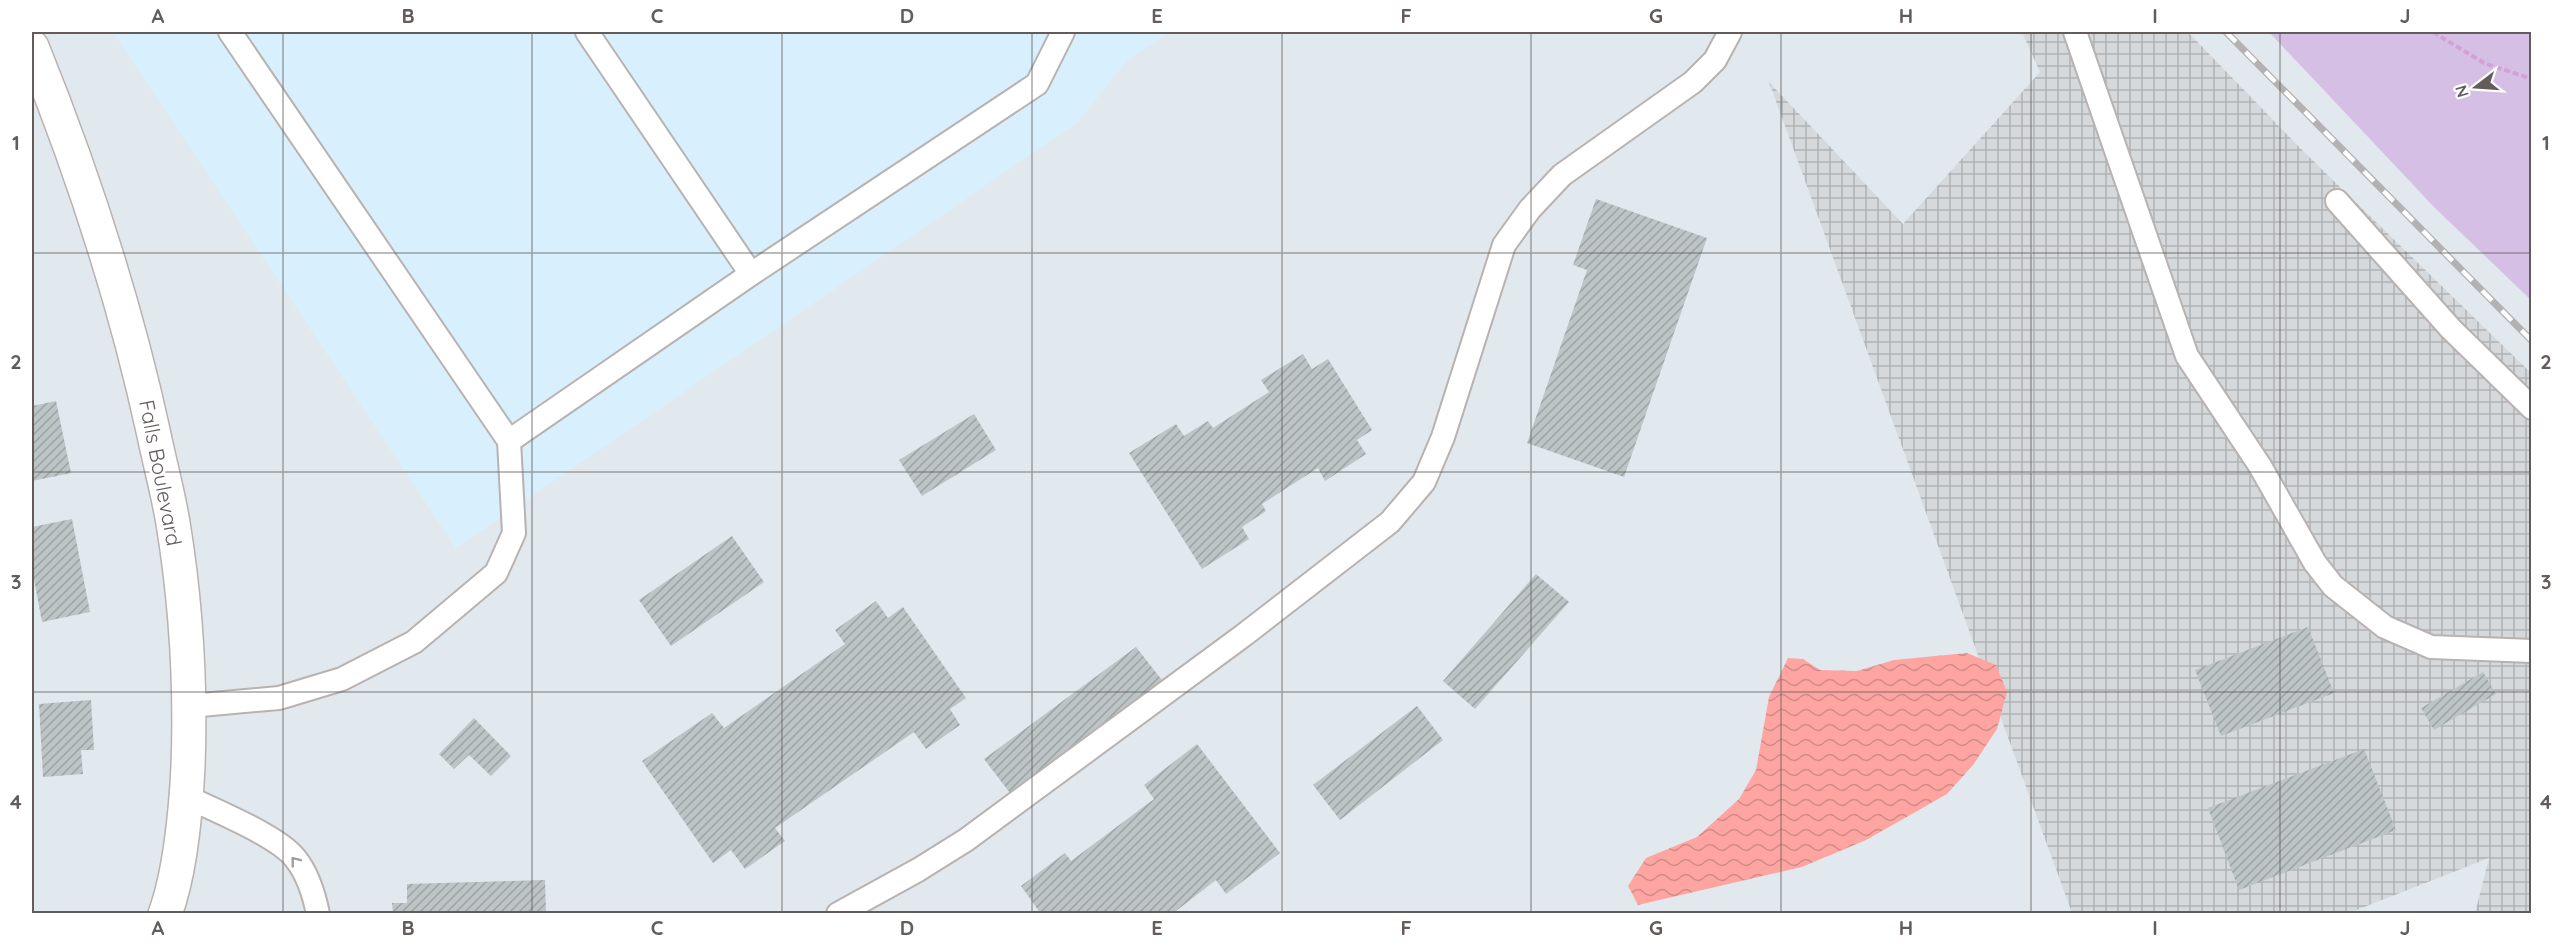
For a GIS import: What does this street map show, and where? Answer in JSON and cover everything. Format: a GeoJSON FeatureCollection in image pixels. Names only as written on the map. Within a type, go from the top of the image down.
{"type":"FeatureCollection","features":[{"type":"Feature","properties":{"kind":"street","name":"Falls Boulevard"},"geometry":{"type":"LineString","coordinates":[[32,47],[61,118],[96,218],[128,324],[173,524],[190,706],[187,797],[168,912]]}},
{"type":"Feature","properties":{"kind":"lane"},"geometry":{"type":"LineString","coordinates":[[190,706],[279,698],[342,679],[414,642],[496,573],[514,533],[509,441],[230,32]]}},
{"type":"Feature","properties":{"kind":"lane"},"geometry":{"type":"LineString","coordinates":[[587,32],[751,274]]}},
{"type":"Feature","properties":{"kind":"lane"},"geometry":{"type":"LineString","coordinates":[[509,441],[751,274],[1037,84],[1063,32]]}},
{"type":"Feature","properties":{"kind":"lane"},"geometry":{"type":"LineString","coordinates":[[838,914],[918,870],[966,840],[1244,635],[1390,522],[1424,482],[1443,436],[1504,245],[1530,209],[1562,175],[1693,82],[1715,60],[1730,32]]}},
{"type":"Feature","properties":{"kind":"lane"},"geometry":{"type":"LineString","coordinates":[[2075,32],[2187,356],[2260,466],[2315,563],[2333,586],[2385,627],[2432,647],[2532,651]]}},
{"type":"Feature","properties":{"kind":"lane"},"geometry":{"type":"LineString","coordinates":[[2337,201],[2451,329],[2532,408]]}},
{"type":"Feature","properties":{"kind":"lane"},"geometry":{"type":"LineString","coordinates":[[187,797],[262,834],[295,857],[314,890],[318,914]]}},
{"type":"Feature","properties":{"kind":"path"},"geometry":{"type":"LineString","coordinates":[[2433,32],[2484,63],[2532,79]]}},
{"type":"Feature","properties":{"kind":"shaded area"},"geometry":{"type":"Polygon","coordinates":[[[113,32],[1170,32],[1128,59],[1078,122],[456,548],[113,32]]]}},
{"type":"Feature","properties":{"kind":"shaded area"},"geometry":{"type":"Polygon","coordinates":[[[2022,32],[2188,32],[2299,147],[2531,373],[2531,913],[2475,913],[2489,858],[2349,913],[2072,913],[1769,82],[1903,224],[2040,72],[2022,32]]]}},
{"type":"Feature","properties":{"kind":"shaded area"},"geometry":{"type":"Polygon","coordinates":[[[2269,32],[2531,32],[2531,300],[2435,208],[2269,32]]]}},
{"type":"Feature","properties":{"kind":"water"},"geometry":{"type":"Polygon","coordinates":[[[1967,653],[1996,665],[2007,692],[1997,729],[1973,765],[1947,794],[1866,840],[1802,867],[1638,905],[1628,886],[1646,858],[1697,837],[1739,799],[1756,770],[1769,697],[1788,658],[1803,659],[1820,670],[1857,671],[1894,660],[1967,653]]]}},
{"type":"Feature","properties":{"kind":"building"},"geometry":{"type":"Polygon","coordinates":[[[1596,199],[1707,238],[1624,477],[1527,443],[1587,270],[1573,265],[1596,199]]]}},
{"type":"Feature","properties":{"kind":"building"},"geometry":{"type":"Polygon","coordinates":[[[1303,354],[1312,369],[1328,359],[1372,430],[1357,440],[1366,454],[1325,481],[1318,468],[1262,504],[1266,511],[1242,527],[1249,539],[1202,569],[1129,453],[1176,424],[1184,436],[1208,421],[1213,428],[1269,392],[1261,380],[1303,354]]]}},
{"type":"Feature","properties":{"kind":"building"},"geometry":{"type":"Polygon","coordinates":[[[56,401],[71,473],[32,481],[32,406],[56,401]]]}},
{"type":"Feature","properties":{"kind":"building"},"geometry":{"type":"Polygon","coordinates":[[[974,414],[996,450],[922,496],[899,460],[974,414]]]}},
{"type":"Feature","properties":{"kind":"building"},"geometry":{"type":"Polygon","coordinates":[[[72,519],[90,612],[42,622],[32,569],[32,527],[72,519]]]}},
{"type":"Feature","properties":{"kind":"building"},"geometry":{"type":"Polygon","coordinates":[[[732,536],[764,582],[671,646],[639,600],[732,536]]]}},
{"type":"Feature","properties":{"kind":"building"},"geometry":{"type":"Polygon","coordinates":[[[1536,574],[1569,602],[1475,709],[1443,681],[1536,574]]]}},
{"type":"Feature","properties":{"kind":"building"},"geometry":{"type":"Polygon","coordinates":[[[876,601],[888,618],[903,607],[966,698],[950,709],[960,725],[926,749],[914,732],[775,828],[785,841],[745,869],[731,850],[713,863],[642,761],[712,713],[724,728],[845,644],[835,630],[876,601]]]}},
{"type":"Feature","properties":{"kind":"building"},"geometry":{"type":"Polygon","coordinates":[[[2308,627],[2334,693],[2221,736],[2195,670],[2308,627]]]}},
{"type":"Feature","properties":{"kind":"building"},"geometry":{"type":"Polygon","coordinates":[[[1136,647],[1162,680],[1010,793],[984,759],[1136,647]]]}},
{"type":"Feature","properties":{"kind":"building"},"geometry":{"type":"Polygon","coordinates":[[[2483,672],[2496,694],[2434,730],[2421,708],[2483,672]]]}},
{"type":"Feature","properties":{"kind":"building"},"geometry":{"type":"Polygon","coordinates":[[[91,700],[94,750],[81,750],[83,774],[43,777],[39,704],[91,700]]]}},
{"type":"Feature","properties":{"kind":"building"},"geometry":{"type":"Polygon","coordinates":[[[1417,706],[1443,740],[1340,820],[1313,785],[1417,706]]]}},
{"type":"Feature","properties":{"kind":"building"},"geometry":{"type":"Polygon","coordinates":[[[474,718],[511,756],[491,776],[469,755],[454,769],[439,754],[474,718]]]}},
{"type":"Feature","properties":{"kind":"building"},"geometry":{"type":"Polygon","coordinates":[[[1197,744],[1280,853],[1226,894],[1216,880],[1172,914],[1041,914],[1021,886],[1065,853],[1071,861],[1154,799],[1144,785],[1197,744]]]}},
{"type":"Feature","properties":{"kind":"building"},"geometry":{"type":"Polygon","coordinates":[[[2364,749],[2396,830],[2239,890],[2208,808],[2364,749]]]}},
{"type":"Feature","properties":{"kind":"building"},"geometry":{"type":"Polygon","coordinates":[[[545,880],[546,914],[393,914],[392,903],[407,903],[407,884],[545,880]]]}},
{"type":"Feature","properties":{"kind":"railway"},"geometry":{"type":"LineString","coordinates":[[2226,32],[2532,341]]}}]}
